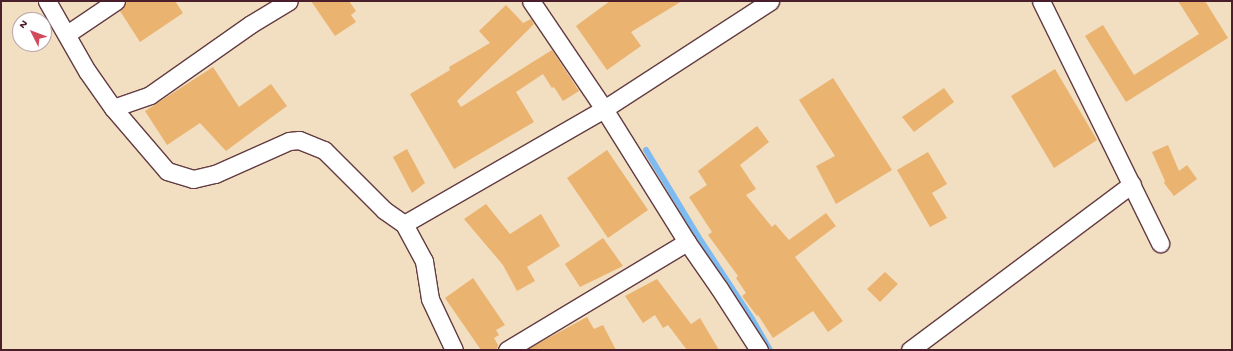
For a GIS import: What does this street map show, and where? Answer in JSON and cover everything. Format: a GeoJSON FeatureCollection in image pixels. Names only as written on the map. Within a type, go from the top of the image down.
{"type":"FeatureCollection","features":[{"type":"Feature","properties":{"kind":"street"},"geometry":{"type":"LineString","coordinates":[[47,1],[67,34],[86,71],[113,108],[167,171],[193,179],[215,174],[289,141],[299,140],[324,150],[384,210],[404,224],[424,261],[430,299],[454,350]]}},
{"type":"Feature","properties":{"kind":"street"},"geometry":{"type":"LineString","coordinates":[[67,34],[116,1]]}},
{"type":"Feature","properties":{"kind":"street"},"geometry":{"type":"LineString","coordinates":[[113,108],[150,95],[251,24],[289,1]]}},
{"type":"Feature","properties":{"kind":"street"},"geometry":{"type":"LineString","coordinates":[[531,1],[604,109],[687,242],[759,350]]}},
{"type":"Feature","properties":{"kind":"street"},"geometry":{"type":"LineString","coordinates":[[404,224],[604,109],[770,1]]}},
{"type":"Feature","properties":{"kind":"street"},"geometry":{"type":"LineString","coordinates":[[1041,1],[1160,243]]}},
{"type":"Feature","properties":{"kind":"street"},"geometry":{"type":"LineString","coordinates":[[910,350],[1132,184]]}},
{"type":"Feature","properties":{"kind":"street"},"geometry":{"type":"LineString","coordinates":[[507,350],[687,242]]}},
{"type":"Feature","properties":{"kind":"building"},"geometry":{"type":"Polygon","coordinates":[[[126,1],[175,1],[183,13],[140,42],[120,11],[125,6],[126,1]]]}},
{"type":"Feature","properties":{"kind":"building"},"geometry":{"type":"Polygon","coordinates":[[[311,1],[349,1],[356,11],[351,15],[356,22],[335,36],[311,1]]]}},
{"type":"Feature","properties":{"kind":"building"},"geometry":{"type":"Polygon","coordinates":[[[610,1],[682,1],[631,32],[641,46],[607,70],[576,26],[610,1]]]}},
{"type":"Feature","properties":{"kind":"building"},"geometry":{"type":"Polygon","coordinates":[[[1178,1],[1205,1],[1228,38],[1126,102],[1085,36],[1103,25],[1134,75],[1199,34],[1178,1]]]}},
{"type":"Feature","properties":{"kind":"building"},"geometry":{"type":"Polygon","coordinates":[[[506,5],[523,23],[531,19],[534,24],[457,101],[461,107],[552,50],[579,91],[563,101],[543,74],[516,92],[534,122],[454,169],[410,94],[450,70],[449,67],[490,43],[479,31],[506,5]]]}},
{"type":"Feature","properties":{"kind":"building"},"geometry":{"type":"Polygon","coordinates":[[[213,67],[239,107],[271,84],[287,106],[226,151],[200,123],[167,145],[145,111],[213,67]]]}},
{"type":"Feature","properties":{"kind":"building"},"geometry":{"type":"Polygon","coordinates":[[[1055,69],[1097,140],[1054,168],[1011,96],[1055,69]]]}},
{"type":"Feature","properties":{"kind":"building"},"geometry":{"type":"Polygon","coordinates":[[[833,78],[892,170],[836,204],[816,166],[835,156],[799,100],[833,78]]]}},
{"type":"Feature","properties":{"kind":"building"},"geometry":{"type":"Polygon","coordinates":[[[944,88],[954,102],[914,132],[902,117],[944,88]]]}},
{"type":"Feature","properties":{"kind":"building"},"geometry":{"type":"Polygon","coordinates":[[[757,126],[769,142],[740,165],[756,189],[746,195],[772,227],[775,224],[789,240],[826,213],[836,226],[795,257],[843,321],[828,332],[813,311],[773,338],[758,315],[757,316],[742,296],[746,293],[736,278],[738,276],[708,235],[712,232],[689,197],[707,185],[698,171],[757,126]]]}},
{"type":"Feature","properties":{"kind":"building"},"geometry":{"type":"Polygon","coordinates":[[[1168,145],[1179,171],[1187,165],[1197,179],[1174,196],[1164,183],[1165,181],[1152,152],[1168,145]]]}},
{"type":"Feature","properties":{"kind":"building"},"geometry":{"type":"Polygon","coordinates":[[[407,149],[425,183],[412,193],[393,157],[407,149]]]}},
{"type":"Feature","properties":{"kind":"building"},"geometry":{"type":"Polygon","coordinates":[[[607,150],[648,210],[608,238],[567,178],[607,150]]]}},
{"type":"Feature","properties":{"kind":"building"},"geometry":{"type":"Polygon","coordinates":[[[928,152],[947,184],[932,193],[947,218],[930,227],[897,170],[928,152]]]}},
{"type":"Feature","properties":{"kind":"building"},"geometry":{"type":"Polygon","coordinates":[[[486,204],[510,234],[541,214],[560,246],[527,267],[535,281],[517,291],[503,265],[464,219],[486,204]]]}},
{"type":"Feature","properties":{"kind":"building"},"geometry":{"type":"Polygon","coordinates":[[[603,238],[623,266],[580,287],[565,264],[603,238]]]}},
{"type":"Feature","properties":{"kind":"building"},"geometry":{"type":"Polygon","coordinates":[[[885,272],[898,284],[880,302],[867,289],[885,272]]]}},
{"type":"Feature","properties":{"kind":"building"},"geometry":{"type":"Polygon","coordinates":[[[473,278],[505,325],[496,330],[499,335],[494,338],[498,345],[497,350],[481,350],[445,298],[473,278]]]}},
{"type":"Feature","properties":{"kind":"building"},"geometry":{"type":"Polygon","coordinates":[[[657,279],[691,324],[700,318],[719,350],[687,350],[668,325],[663,328],[655,315],[643,323],[625,296],[657,279]]]}},
{"type":"Feature","properties":{"kind":"building"},"geometry":{"type":"Polygon","coordinates":[[[587,317],[594,329],[603,325],[616,350],[526,350],[587,317]]]}},
{"type":"Feature","properties":{"kind":"waterway"},"geometry":{"type":"LineString","coordinates":[[646,150],[701,241],[752,319],[770,350]]}}]}
